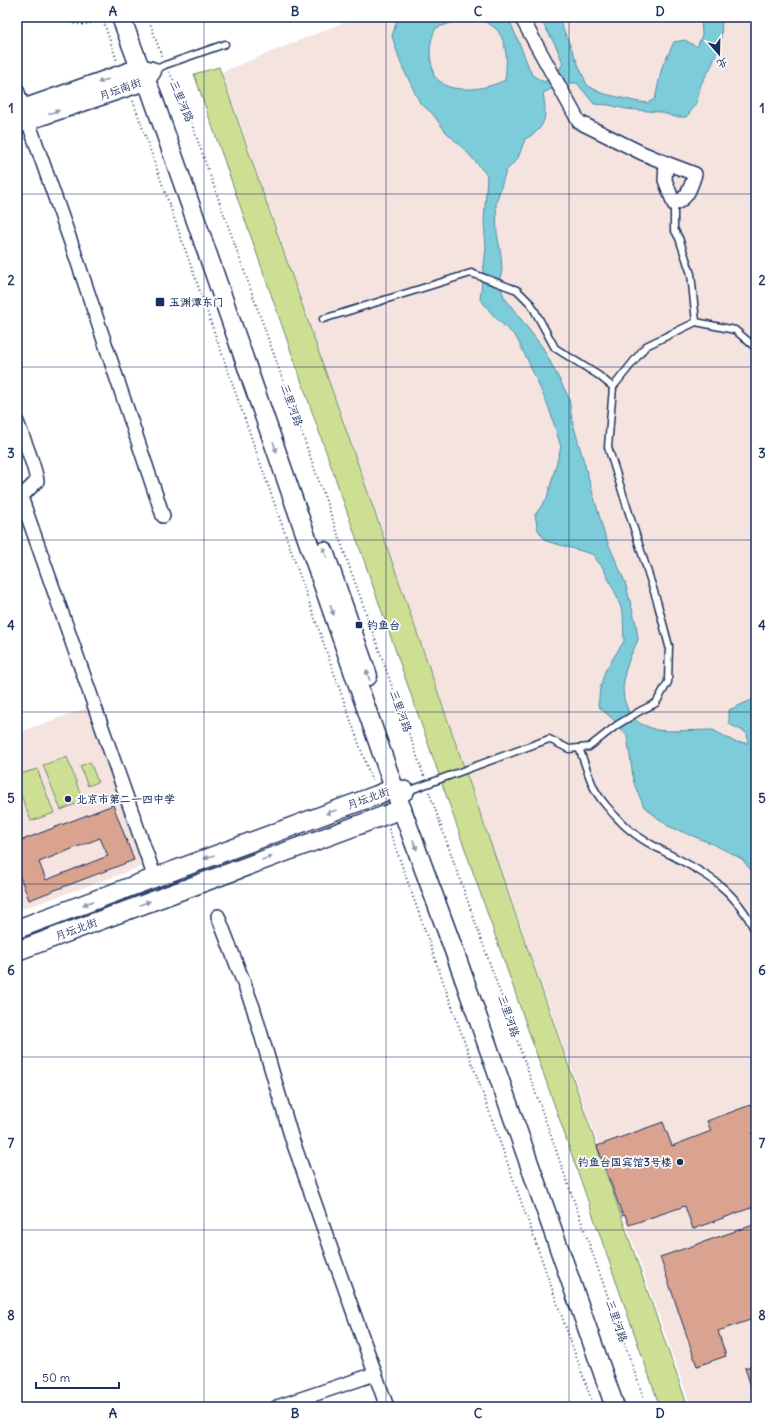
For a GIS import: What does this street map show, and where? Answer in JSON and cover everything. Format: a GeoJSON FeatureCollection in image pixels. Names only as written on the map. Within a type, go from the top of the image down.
{"type":"FeatureCollection","features":[{"type":"Feature","properties":{"kind":"main road","name":"三里河路"},"geometry":{"type":"LineString","coordinates":[[121,17],[151,71]]}},
{"type":"Feature","properties":{"kind":"main road","name":"三里河路"},"geometry":{"type":"LineString","coordinates":[[134,17],[151,71],[150,92],[401,790],[628,1407]]}},
{"type":"Feature","properties":{"kind":"main road","name":"月坛南街"},"geometry":{"type":"LineString","coordinates":[[22,116],[151,71]]}},
{"type":"Feature","properties":{"kind":"main road","name":"三里河路"},"geometry":{"type":"LineString","coordinates":[[401,790],[402,809],[456,956],[615,1407]]}},
{"type":"Feature","properties":{"kind":"main road","name":"月坛北街"},"geometry":{"type":"LineString","coordinates":[[17,929],[377,795],[401,790]]}},
{"type":"Feature","properties":{"kind":"main road","name":"月坛北街"},"geometry":{"type":"LineString","coordinates":[[17,951],[402,809]]}},
{"type":"Feature","properties":{"kind":"street"},"geometry":{"type":"LineString","coordinates":[[521,17],[579,122],[642,153],[695,174],[690,190],[682,201],[674,204],[664,180],[666,163]]}},
{"type":"Feature","properties":{"kind":"street"},"geometry":{"type":"LineString","coordinates":[[17,90],[22,116],[74,251],[163,516]]}},
{"type":"Feature","properties":{"kind":"street"},"geometry":{"type":"LineString","coordinates":[[17,422],[30,458],[35,467],[36,481],[21,497],[155,878]]}},
{"type":"Feature","properties":{"kind":"street"},"geometry":{"type":"LineString","coordinates":[[218,916],[253,1007],[292,1139],[387,1407]]}},
{"type":"Feature","properties":{"kind":"street"},"geometry":{"type":"LineString","coordinates":[[277,1407],[375,1374]]}},
{"type":"Feature","properties":{"kind":"lane"},"geometry":{"type":"LineString","coordinates":[[151,71],[225,44]]}},
{"type":"Feature","properties":{"kind":"lane"},"geometry":{"type":"LineString","coordinates":[[674,204],[674,229],[679,238],[692,274],[696,322]]}},
{"type":"Feature","properties":{"kind":"lane"},"geometry":{"type":"LineString","coordinates":[[323,319],[471,273],[517,290],[531,304],[555,348],[598,375],[613,387]]}},
{"type":"Feature","properties":{"kind":"lane"},"geometry":{"type":"LineString","coordinates":[[401,790],[427,784],[549,739],[569,749],[589,747],[617,725],[656,703],[668,682],[669,646],[657,601],[608,447],[613,387],[646,346],[696,322],[735,330],[756,348]]}},
{"type":"Feature","properties":{"kind":"lane"},"geometry":{"type":"LineString","coordinates":[[579,748],[594,789],[621,822],[645,841],[702,871],[724,887],[742,907],[750,919],[756,933]]}},
{"type":"Feature","properties":{"kind":"path"},"geometry":{"type":"LineString","coordinates":[[64,17],[70,23],[79,25],[88,24],[108,17]]}},
{"type":"Feature","properties":{"kind":"path"},"geometry":{"type":"LineString","coordinates":[[102,17],[377,795]]}},
{"type":"Feature","properties":{"kind":"path","name":"三里河路"},"geometry":{"type":"LineString","coordinates":[[148,17],[151,71],[180,91],[647,1407]]}},
{"type":"Feature","properties":{"kind":"path"},"geometry":{"type":"LineString","coordinates":[[384,815],[594,1407]]}},
{"type":"Feature","properties":{"kind":"shaded area"},"geometry":{"type":"Polygon","coordinates":[[[357,17],[751,17],[756,23],[756,1407],[691,1407],[460,754],[222,72],[357,17]]]}},
{"type":"Feature","properties":{"kind":"shaded area","name":"北京市第二一四中学"},"geometry":{"type":"Polygon","coordinates":[[[87,708],[143,866],[17,911],[17,733],[87,708]]]}},
{"type":"Feature","properties":{"kind":"green space"},"geometry":{"type":"Polygon","coordinates":[[[219,67],[688,1407],[660,1407],[194,74],[219,67]]]}},
{"type":"Feature","properties":{"kind":"green space"},"geometry":{"type":"Polygon","coordinates":[[[67,757],[83,801],[61,810],[43,765],[67,757]]]}},
{"type":"Feature","properties":{"kind":"green space"},"geometry":{"type":"Polygon","coordinates":[[[90,762],[98,782],[88,786],[80,766],[90,762]]]}},
{"type":"Feature","properties":{"kind":"green space"},"geometry":{"type":"Polygon","coordinates":[[[37,769],[54,813],[31,821],[17,785],[17,775],[37,769]]]}},
{"type":"Feature","properties":{"kind":"water"},"geometry":{"type":"Polygon","coordinates":[[[398,17],[477,17],[508,17],[532,75],[544,82],[557,74],[563,63],[556,46],[539,17],[558,17],[587,85],[601,93],[647,103],[655,99],[662,67],[674,42],[685,40],[697,47],[702,35],[701,17],[722,17],[721,41],[712,65],[701,84],[696,105],[686,117],[675,117],[660,112],[594,104],[577,83],[564,83],[543,93],[545,108],[544,120],[538,130],[525,139],[518,158],[506,171],[496,203],[497,233],[502,271],[499,281],[504,297],[543,348],[569,398],[572,420],[605,536],[625,582],[636,624],[638,640],[625,672],[623,689],[624,699],[630,716],[641,724],[656,730],[713,730],[735,742],[748,743],[747,733],[729,724],[729,710],[756,698],[756,877],[742,859],[715,845],[668,826],[644,807],[634,783],[627,736],[615,721],[598,706],[600,689],[605,671],[624,641],[623,613],[615,592],[603,568],[592,554],[546,541],[538,530],[535,515],[547,498],[561,447],[549,408],[516,337],[494,316],[480,299],[486,248],[484,222],[487,175],[466,151],[446,132],[432,113],[420,103],[401,64],[392,36],[398,17]],[[477,17],[463,19],[436,28],[433,34],[430,52],[434,76],[449,87],[463,89],[478,88],[505,80],[506,55],[504,42],[496,29],[477,17]]]}},
{"type":"Feature","properties":{"kind":"building"},"geometry":{"type":"Polygon","coordinates":[[[113,805],[134,860],[29,900],[17,869],[17,842],[113,805]],[[100,838],[39,862],[46,880],[108,856],[100,838]]]}},
{"type":"Feature","properties":{"kind":"building","name":"钓鱼台国宾馆3号楼"},"geometry":{"type":"Polygon","coordinates":[[[756,1103],[756,1132],[752,1133],[756,1146],[756,1206],[693,1229],[685,1206],[629,1225],[625,1215],[623,1216],[597,1146],[663,1122],[672,1146],[711,1131],[707,1121],[756,1103]]]}},
{"type":"Feature","properties":{"kind":"building"},"geometry":{"type":"Polygon","coordinates":[[[756,1224],[756,1318],[718,1331],[726,1356],[697,1366],[660,1257],[756,1224]]]}},
{"type":"Feature","properties":{"kind":"building"},"geometry":{"type":"Polygon","coordinates":[[[756,1364],[756,1396],[754,1396],[745,1368],[756,1364]]]}},
{"type":"Feature","properties":{"kind":"place","name":"玉渊潭东门"},"geometry":{"type":"Point","coordinates":[160,302]}},
{"type":"Feature","properties":{"kind":"place","name":"钓鱼台"},"geometry":{"type":"Point","coordinates":[359,625]}},
{"type":"Feature","properties":{"kind":"place","name":"北京市第二一四中学"},"geometry":{"type":"Point","coordinates":[68,799]}},
{"type":"Feature","properties":{"kind":"place","name":"钓鱼台国宾馆3号楼"},"geometry":{"type":"Point","coordinates":[680,1162]}}]}
